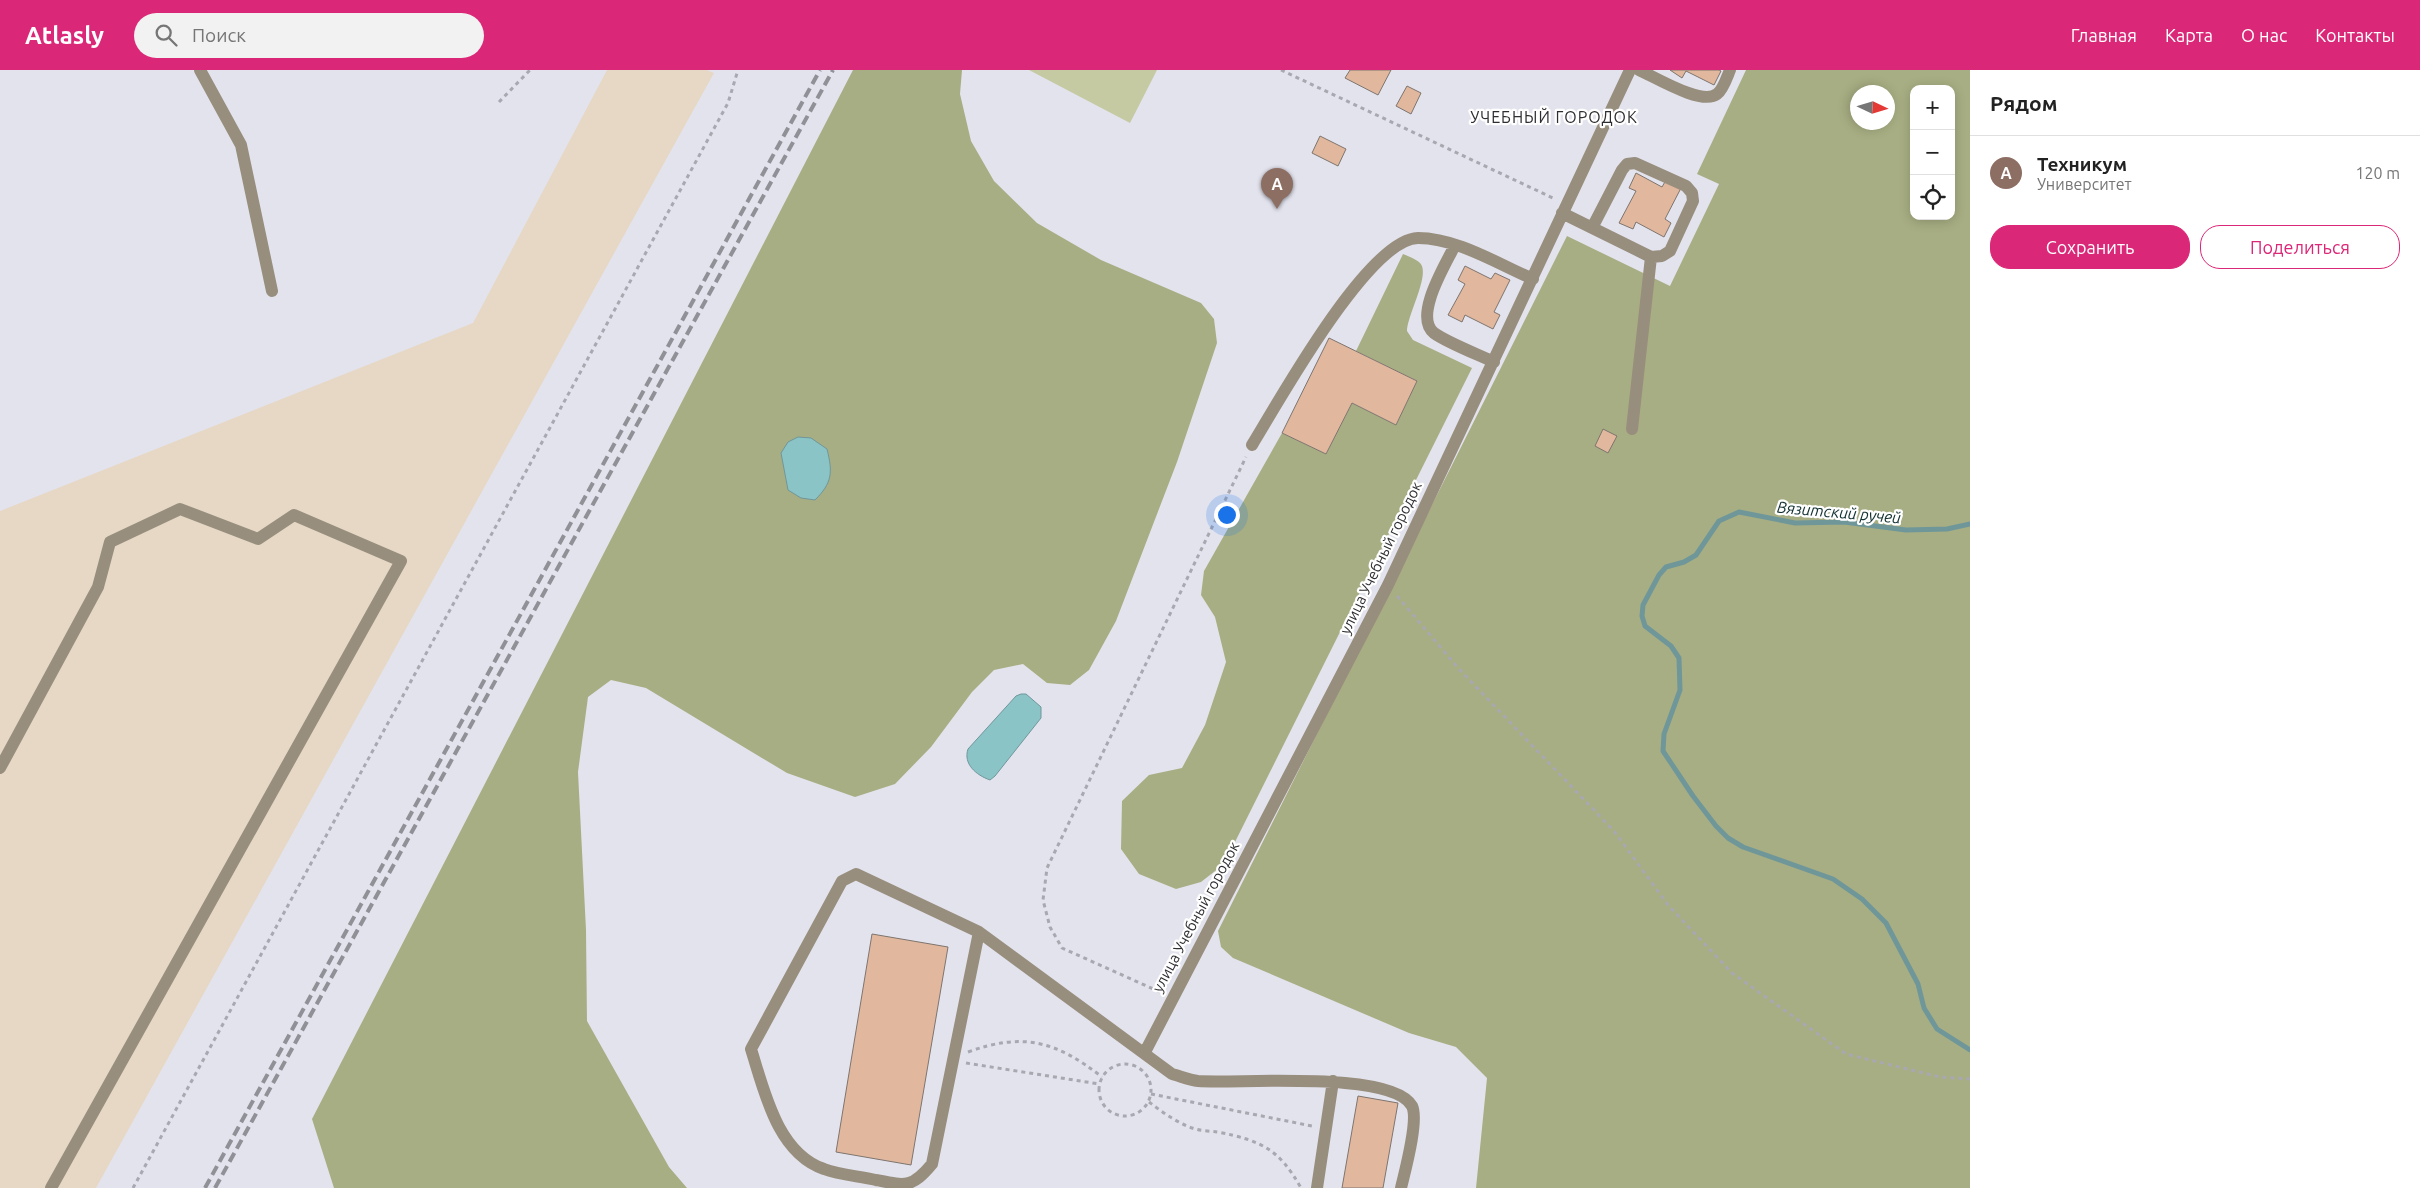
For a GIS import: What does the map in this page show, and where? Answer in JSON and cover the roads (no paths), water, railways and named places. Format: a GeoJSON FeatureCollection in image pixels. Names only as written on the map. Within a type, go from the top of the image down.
{"type":"FeatureCollection","features":[{"type":"Feature","properties":{"kind":"street"},"geometry":{"type":"LineString","coordinates":[[200,70],[241,145],[272,291]]}},
{"type":"Feature","properties":{"kind":"street","name":"улица Учебный городок"},"geometry":{"type":"LineString","coordinates":[[1145,1052],[1388,585],[1630,70]]}},
{"type":"Feature","properties":{"kind":"street"},"geometry":{"type":"LineString","coordinates":[[1639,70],[1695,96],[1708,98],[1718,94],[1730,70]]}},
{"type":"Feature","properties":{"kind":"street"},"geometry":{"type":"LineString","coordinates":[[1564,209],[1592,228],[1651,257],[1662,256],[1670,251],[1692,201],[1692,192],[1686,186],[1635,162],[1627,164],[1622,170],[1592,228]]}},
{"type":"Feature","properties":{"kind":"street"},"geometry":{"type":"LineString","coordinates":[[1252,445],[1340,305],[1381,258],[1397,244],[1417,238],[1455,245],[1532,279]]}},
{"type":"Feature","properties":{"kind":"street"},"geometry":{"type":"LineString","coordinates":[[1455,245],[1426,308],[1426,322],[1434,332],[1494,362]]}},
{"type":"Feature","properties":{"kind":"street"},"geometry":{"type":"LineString","coordinates":[[1632,429],[1651,257]]}},
{"type":"Feature","properties":{"kind":"street"},"geometry":{"type":"LineString","coordinates":[[0,768],[98,587],[110,542],[180,509],[258,539],[294,515],[401,561],[51,1188]]}},
{"type":"Feature","properties":{"kind":"street"},"geometry":{"type":"LineString","coordinates":[[979,932],[932,1164],[921,1179],[906,1186],[823,1169],[799,1154],[783,1132],[769,1106],[751,1049],[842,881],[856,874],[979,932],[1145,1052],[1172,1074],[1195,1081],[1333,1081],[1360,1084],[1402,1094],[1412,1107],[1414,1122],[1401,1188]]}},
{"type":"Feature","properties":{"kind":"street"},"geometry":{"type":"LineString","coordinates":[[1317,1188],[1333,1081]]}},
{"type":"Feature","properties":{"kind":"waterway","name":"Вязитский ручей"},"geometry":{"type":"LineString","coordinates":[[1970,524],[1947,529],[1906,530],[1844,522],[1795,523],[1739,512],[1719,521],[1696,555],[1684,562],[1666,567],[1659,575],[1643,605],[1642,616],[1645,626],[1671,646],[1679,658],[1680,690],[1664,734],[1663,751],[1693,796],[1716,826],[1728,838],[1743,847],[1833,879],[1862,899],[1886,923],[1918,984],[1924,1008],[1937,1029],[1970,1050]]}},
{"type":"Feature","properties":{"kind":"railway"},"geometry":{"type":"LineString","coordinates":[[205,1188],[820,70]]}},
{"type":"Feature","properties":{"kind":"railway"},"geometry":{"type":"LineString","coordinates":[[215,1188],[833,70]]}},
{"type":"Feature","properties":{"kind":"place","name":"Техникум"},"geometry":{"type":"Point","coordinates":[1277,209]}},
{"type":"Feature","properties":{"kind":"district","name":"УЧЕБНЫЙ ГОРОДОК"},"geometry":{"type":"Point","coordinates":[1554,117]}}]}
